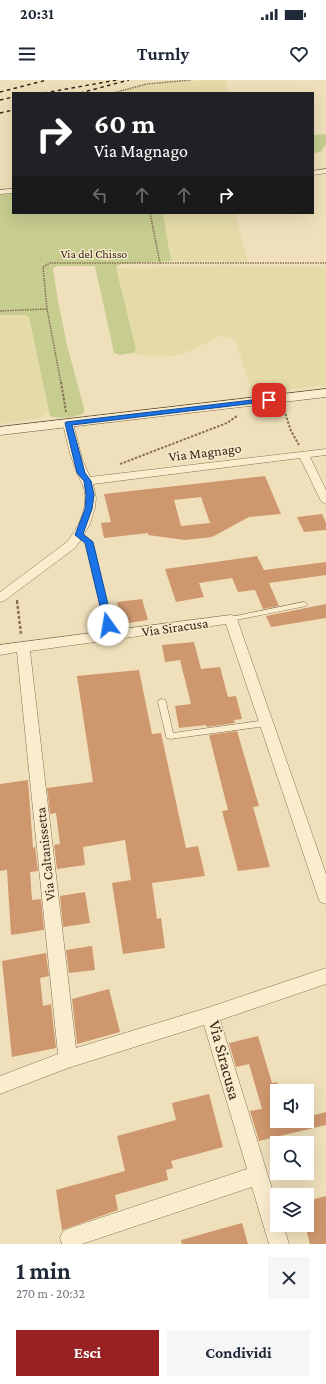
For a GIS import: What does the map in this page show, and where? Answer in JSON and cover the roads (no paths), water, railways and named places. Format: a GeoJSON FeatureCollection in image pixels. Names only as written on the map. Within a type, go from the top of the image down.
{"type":"FeatureCollection","features":[{"type":"Feature","properties":{"kind":"main road"},"geometry":{"type":"LineString","coordinates":[[0,431],[326,393]]}},
{"type":"Feature","properties":{"kind":"street"},"geometry":{"type":"LineString","coordinates":[[314,173],[326,171]]}},
{"type":"Feature","properties":{"kind":"street"},"geometry":{"type":"LineString","coordinates":[[0,192],[12,191]]}},
{"type":"Feature","properties":{"kind":"street"},"geometry":{"type":"LineString","coordinates":[[0,598],[71,545],[79,535],[84,523],[90,503],[87,481],[81,473],[68,423]]}},
{"type":"Feature","properties":{"kind":"street","name":"Via Magnago"},"geometry":{"type":"LineString","coordinates":[[87,481],[326,452]]}},
{"type":"Feature","properties":{"kind":"street"},"geometry":{"type":"LineString","coordinates":[[304,454],[326,501]]}},
{"type":"Feature","properties":{"kind":"street"},"geometry":{"type":"LineString","coordinates":[[231,619],[326,897]]}},
{"type":"Feature","properties":{"kind":"street","name":"Via Siracusa"},"geometry":{"type":"LineString","coordinates":[[0,650],[231,619]]}},
{"type":"Feature","properties":{"kind":"street","name":"Via Caltanissetta"},"geometry":{"type":"LineString","coordinates":[[23,648],[68,1060]]}},
{"type":"Feature","properties":{"kind":"street","name":"Via Siracusa"},"geometry":{"type":"LineString","coordinates":[[279,1244],[210,1014],[326,976]]}},
{"type":"Feature","properties":{"kind":"street"},"geometry":{"type":"LineString","coordinates":[[0,1086],[68,1060],[210,1014]]}},
{"type":"Feature","properties":{"kind":"street"},"geometry":{"type":"LineString","coordinates":[[70,1238],[258,1175]]}},
{"type":"Feature","properties":{"kind":"lane"},"geometry":{"type":"LineString","coordinates":[[79,535],[89,542],[111,636]]}},
{"type":"Feature","properties":{"kind":"lane","name":"Via Siracusa"},"geometry":{"type":"LineString","coordinates":[[231,619],[304,604]]}},
{"type":"Feature","properties":{"kind":"lane"},"geometry":{"type":"LineString","coordinates":[[162,702],[170,736],[266,723]]}},
{"type":"Feature","properties":{"kind":"railway"},"geometry":{"type":"LineString","coordinates":[[0,92],[47,80]]}},
{"type":"Feature","properties":{"kind":"railway"},"geometry":{"type":"LineString","coordinates":[[50,92],[117,80]]}},
{"type":"Feature","properties":{"kind":"railway"},"geometry":{"type":"LineString","coordinates":[[84,92],[129,80]]}},
{"type":"Feature","properties":{"kind":"railway"},"geometry":{"type":"LineString","coordinates":[[0,100],[12,97]]}},
{"type":"Feature","properties":{"kind":"railway"},"geometry":{"type":"LineString","coordinates":[[0,113],[12,110]]}}]}
